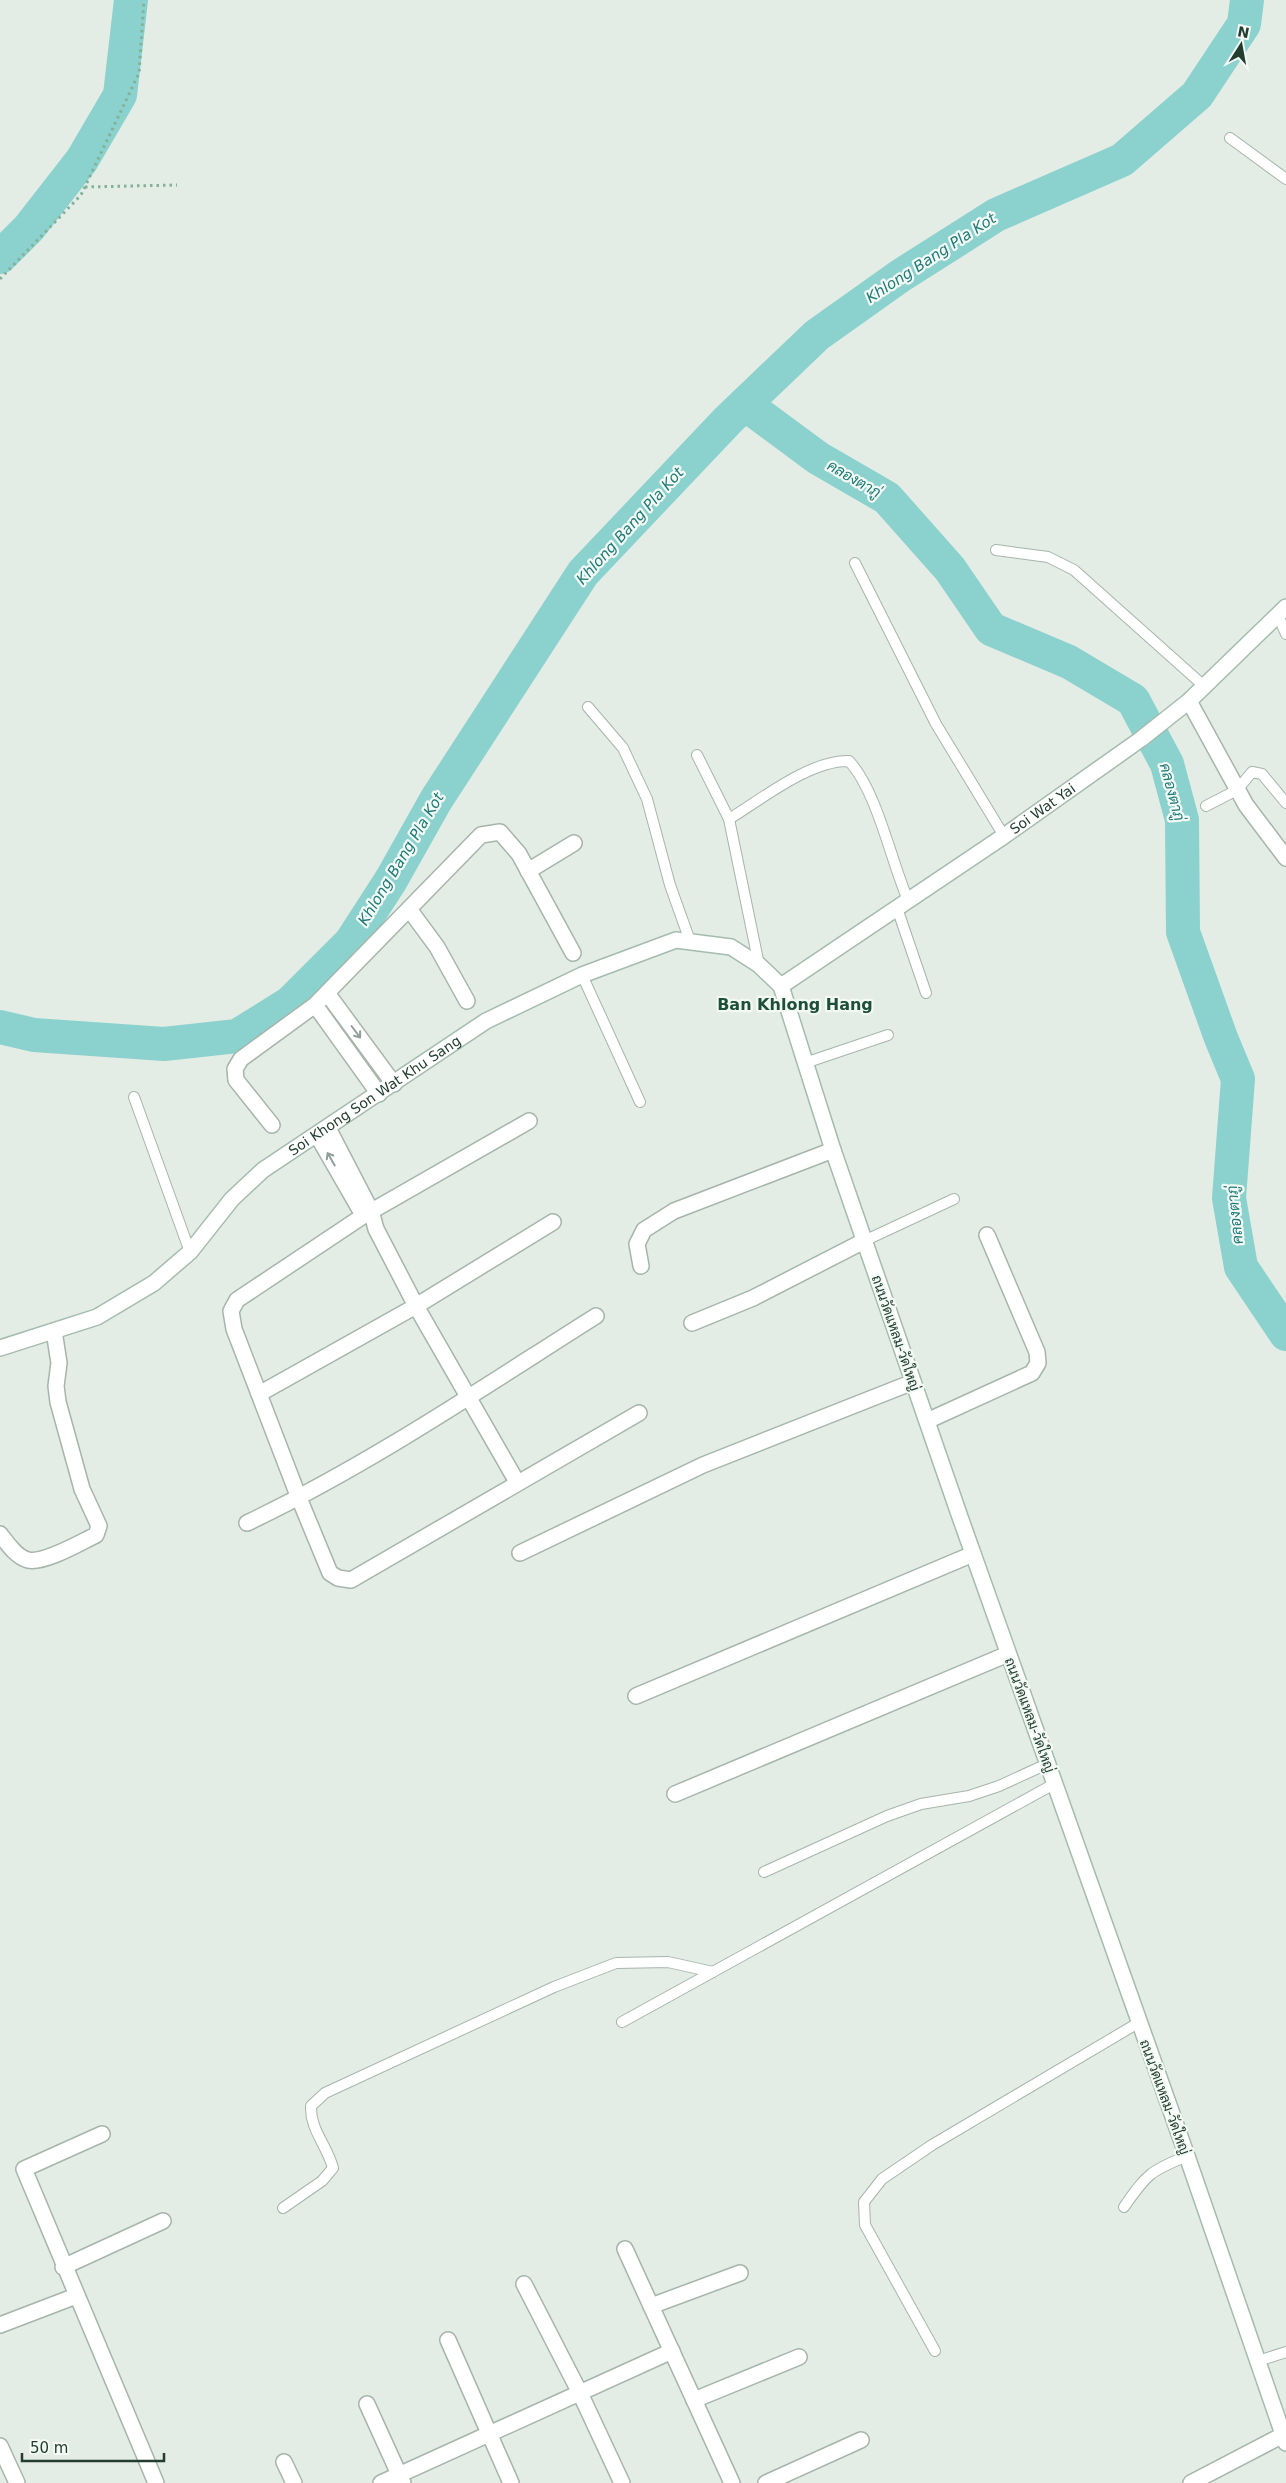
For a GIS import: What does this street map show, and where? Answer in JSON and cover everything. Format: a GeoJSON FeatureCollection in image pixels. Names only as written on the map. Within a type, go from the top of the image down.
{"type":"FeatureCollection","features":[{"type":"Feature","properties":{"kind":"street","name":"Soi Wat Yai"},"geometry":{"type":"LineString","coordinates":[[781,986],[1004,836],[1167,720],[1282,611]]}},
{"type":"Feature","properties":{"kind":"street"},"geometry":{"type":"LineString","coordinates":[[1189,701],[1246,805],[1286,858]]}},
{"type":"Feature","properties":{"kind":"street"},"geometry":{"type":"LineString","coordinates":[[272,1125],[236,1080],[234,1069],[241,1059],[315,1005],[481,836],[491,832],[500,832],[519,854],[573,953]]}},
{"type":"Feature","properties":{"kind":"street"},"geometry":{"type":"LineString","coordinates":[[528,871],[574,843]]}},
{"type":"Feature","properties":{"kind":"street"},"geometry":{"type":"LineString","coordinates":[[409,909],[437,947],[467,1001]]}},
{"type":"Feature","properties":{"kind":"street","name":"Soi Khong Son Wat Khu Sang"},"geometry":{"type":"LineString","coordinates":[[0,1348],[97,1317],[154,1283],[190,1252],[232,1199],[264,1170],[486,1021],[582,975],[676,940],[731,947],[759,965],[781,986]]}},
{"type":"Feature","properties":{"kind":"street","name":"ถนนวัดแหลม-วัดใหญ่"},"geometry":{"type":"LineString","coordinates":[[781,986],[864,1241],[1285,2439]]}},
{"type":"Feature","properties":{"kind":"street"},"geometry":{"type":"LineString","coordinates":[[327,993],[394,1084]]}},
{"type":"Feature","properties":{"kind":"street"},"geometry":{"type":"LineString","coordinates":[[315,1005],[379,1094]]}},
{"type":"Feature","properties":{"kind":"street"},"geometry":{"type":"LineString","coordinates":[[529,1121],[367,1214],[237,1300],[231,1311],[234,1329],[299,1498],[330,1572],[338,1578],[351,1580],[517,1482],[639,1413]]}},
{"type":"Feature","properties":{"kind":"street"},"geometry":{"type":"LineString","coordinates":[[323,1131],[416,1306],[517,1482]]}},
{"type":"Feature","properties":{"kind":"street"},"geometry":{"type":"LineString","coordinates":[[641,1266],[637,1244],[644,1230],[674,1211],[833,1150]]}},
{"type":"Feature","properties":{"kind":"street"},"geometry":{"type":"LineString","coordinates":[[259,1394],[416,1306],[553,1222]]}},
{"type":"Feature","properties":{"kind":"street"},"geometry":{"type":"LineString","coordinates":[[927,1421],[1032,1373],[1038,1363],[1038,1352],[987,1235]]}},
{"type":"Feature","properties":{"kind":"street"},"geometry":{"type":"LineString","coordinates":[[692,1323],[753,1298],[864,1241]]}},
{"type":"Feature","properties":{"kind":"street"},"geometry":{"type":"LineString","coordinates":[[247,1524],[299,1498],[468,1397],[596,1316]]}},
{"type":"Feature","properties":{"kind":"street"},"geometry":{"type":"LineString","coordinates":[[0,1534],[17,1554],[27,1560],[39,1561],[96,1535],[99,1526],[82,1489],[58,1402],[56,1386],[59,1363],[54,1331]]}},
{"type":"Feature","properties":{"kind":"street"},"geometry":{"type":"LineString","coordinates":[[520,1553],[703,1465],[913,1382]]}},
{"type":"Feature","properties":{"kind":"street"},"geometry":{"type":"LineString","coordinates":[[636,1696],[973,1554]]}},
{"type":"Feature","properties":{"kind":"street"},"geometry":{"type":"LineString","coordinates":[[675,1794],[1008,1654]]}},
{"type":"Feature","properties":{"kind":"street"},"geometry":{"type":"LineString","coordinates":[[102,2134],[24,2169],[63,2267],[156,2483]]}},
{"type":"Feature","properties":{"kind":"street"},"geometry":{"type":"LineString","coordinates":[[63,2267],[163,2221]]}},
{"type":"Feature","properties":{"kind":"street"},"geometry":{"type":"LineString","coordinates":[[625,2249],[732,2483]]}},
{"type":"Feature","properties":{"kind":"street"},"geometry":{"type":"LineString","coordinates":[[651,2306],[740,2273]]}},
{"type":"Feature","properties":{"kind":"street"},"geometry":{"type":"LineString","coordinates":[[524,2284],[580,2393],[622,2483]]}},
{"type":"Feature","properties":{"kind":"street"},"geometry":{"type":"LineString","coordinates":[[0,2325],[76,2296]]}},
{"type":"Feature","properties":{"kind":"street"},"geometry":{"type":"LineString","coordinates":[[448,2340],[511,2483]]}},
{"type":"Feature","properties":{"kind":"street"},"geometry":{"type":"LineString","coordinates":[[381,2483],[402,2479],[490,2434],[672,2351]]}},
{"type":"Feature","properties":{"kind":"street"},"geometry":{"type":"LineString","coordinates":[[694,2400],[799,2357]]}},
{"type":"Feature","properties":{"kind":"street"},"geometry":{"type":"LineString","coordinates":[[367,2404],[402,2479]]}},
{"type":"Feature","properties":{"kind":"street"},"geometry":{"type":"LineString","coordinates":[[1190,2483],[1285,2439]]}},
{"type":"Feature","properties":{"kind":"street"},"geometry":{"type":"LineString","coordinates":[[766,2483],[861,2440]]}},
{"type":"Feature","properties":{"kind":"street"},"geometry":{"type":"LineString","coordinates":[[0,2446],[17,2483]]}},
{"type":"Feature","properties":{"kind":"street"},"geometry":{"type":"LineString","coordinates":[[284,2462],[294,2483]]}},
{"type":"Feature","properties":{"kind":"lane"},"geometry":{"type":"LineString","coordinates":[[1230,138],[1286,179]]}},
{"type":"Feature","properties":{"kind":"lane"},"geometry":{"type":"LineString","coordinates":[[996,550],[1048,557],[1074,570],[1204,686]]}},
{"type":"Feature","properties":{"kind":"lane"},"geometry":{"type":"LineString","coordinates":[[855,563],[936,724],[1004,836]]}},
{"type":"Feature","properties":{"kind":"lane"},"geometry":{"type":"LineString","coordinates":[[1282,611],[1286,634]]}},
{"type":"Feature","properties":{"kind":"lane"},"geometry":{"type":"LineString","coordinates":[[588,707],[623,748],[647,799],[670,884],[690,941]]}},
{"type":"Feature","properties":{"kind":"lane"},"geometry":{"type":"LineString","coordinates":[[697,755],[729,819],[759,965]]}},
{"type":"Feature","properties":{"kind":"lane"},"geometry":{"type":"LineString","coordinates":[[729,819],[800,775],[836,761],[849,761],[856,769],[877,814],[895,872],[926,994]]}},
{"type":"Feature","properties":{"kind":"lane"},"geometry":{"type":"LineString","coordinates":[[1206,806],[1237,790],[1252,772],[1262,774],[1286,803]]}},
{"type":"Feature","properties":{"kind":"lane"},"geometry":{"type":"LineString","coordinates":[[582,975],[640,1102]]}},
{"type":"Feature","properties":{"kind":"lane"},"geometry":{"type":"LineString","coordinates":[[805,1063],[888,1034]]}},
{"type":"Feature","properties":{"kind":"lane"},"geometry":{"type":"LineString","coordinates":[[134,1097],[190,1252]]}},
{"type":"Feature","properties":{"kind":"lane"},"geometry":{"type":"LineString","coordinates":[[864,1241],[954,1199]]}},
{"type":"Feature","properties":{"kind":"lane"},"geometry":{"type":"LineString","coordinates":[[764,1872],[887,1816],[921,1804],[968,1796],[999,1786],[1047,1764]]}},
{"type":"Feature","properties":{"kind":"lane"},"geometry":{"type":"LineString","coordinates":[[622,2022],[1054,1784]]}},
{"type":"Feature","properties":{"kind":"lane"},"geometry":{"type":"LineString","coordinates":[[283,2208],[322,2181],[333,2168],[330,2154],[311,2120],[311,2106],[325,2094],[554,1987],[616,1963],[668,1962],[713,1972]]}},
{"type":"Feature","properties":{"kind":"lane"},"geometry":{"type":"LineString","coordinates":[[935,2351],[865,2225],[864,2202],[882,2179],[932,2145],[1138,2022]]}},
{"type":"Feature","properties":{"kind":"lane"},"geometry":{"type":"LineString","coordinates":[[1124,2207],[1141,2182],[1155,2169],[1187,2156]]}},
{"type":"Feature","properties":{"kind":"lane"},"geometry":{"type":"LineString","coordinates":[[1258,2361],[1286,2352]]}},
{"type":"Feature","properties":{"kind":"path"},"geometry":{"type":"LineString","coordinates":[[0,279],[76,202],[85,187],[140,73],[144,0]]}},
{"type":"Feature","properties":{"kind":"path"},"geometry":{"type":"LineString","coordinates":[[85,187],[176,185]]}},
{"type":"Feature","properties":{"kind":"waterway","name":"Khlong Bang Pla Kot"},"geometry":{"type":"LineString","coordinates":[[0,257],[29,228],[82,160],[120,95],[131,0]]}},
{"type":"Feature","properties":{"kind":"waterway","name":"Khlong Bang Pla Kot"},"geometry":{"type":"LineString","coordinates":[[0,1027],[34,1035],[164,1044],[237,1036],[290,1003],[351,942],[391,880],[436,800],[583,573],[728,420],[817,335],[900,276],[996,215],[1122,160],[1197,95],[1244,24],[1247,0]]}},
{"type":"Feature","properties":{"kind":"waterway","name":"คลองตาภู่"},"geometry":{"type":"LineString","coordinates":[[745,404],[818,458],[887,498],[950,569],[991,629],[1069,662],[1133,700],[1167,764],[1182,820],[1183,932],[1221,1038],[1238,1079],[1229,1198],[1241,1267],[1286,1334]]}},
{"type":"Feature","properties":{"kind":"district","name":"Ban Khlong Hang"},"geometry":{"type":"Point","coordinates":[795,1004]}}]}
